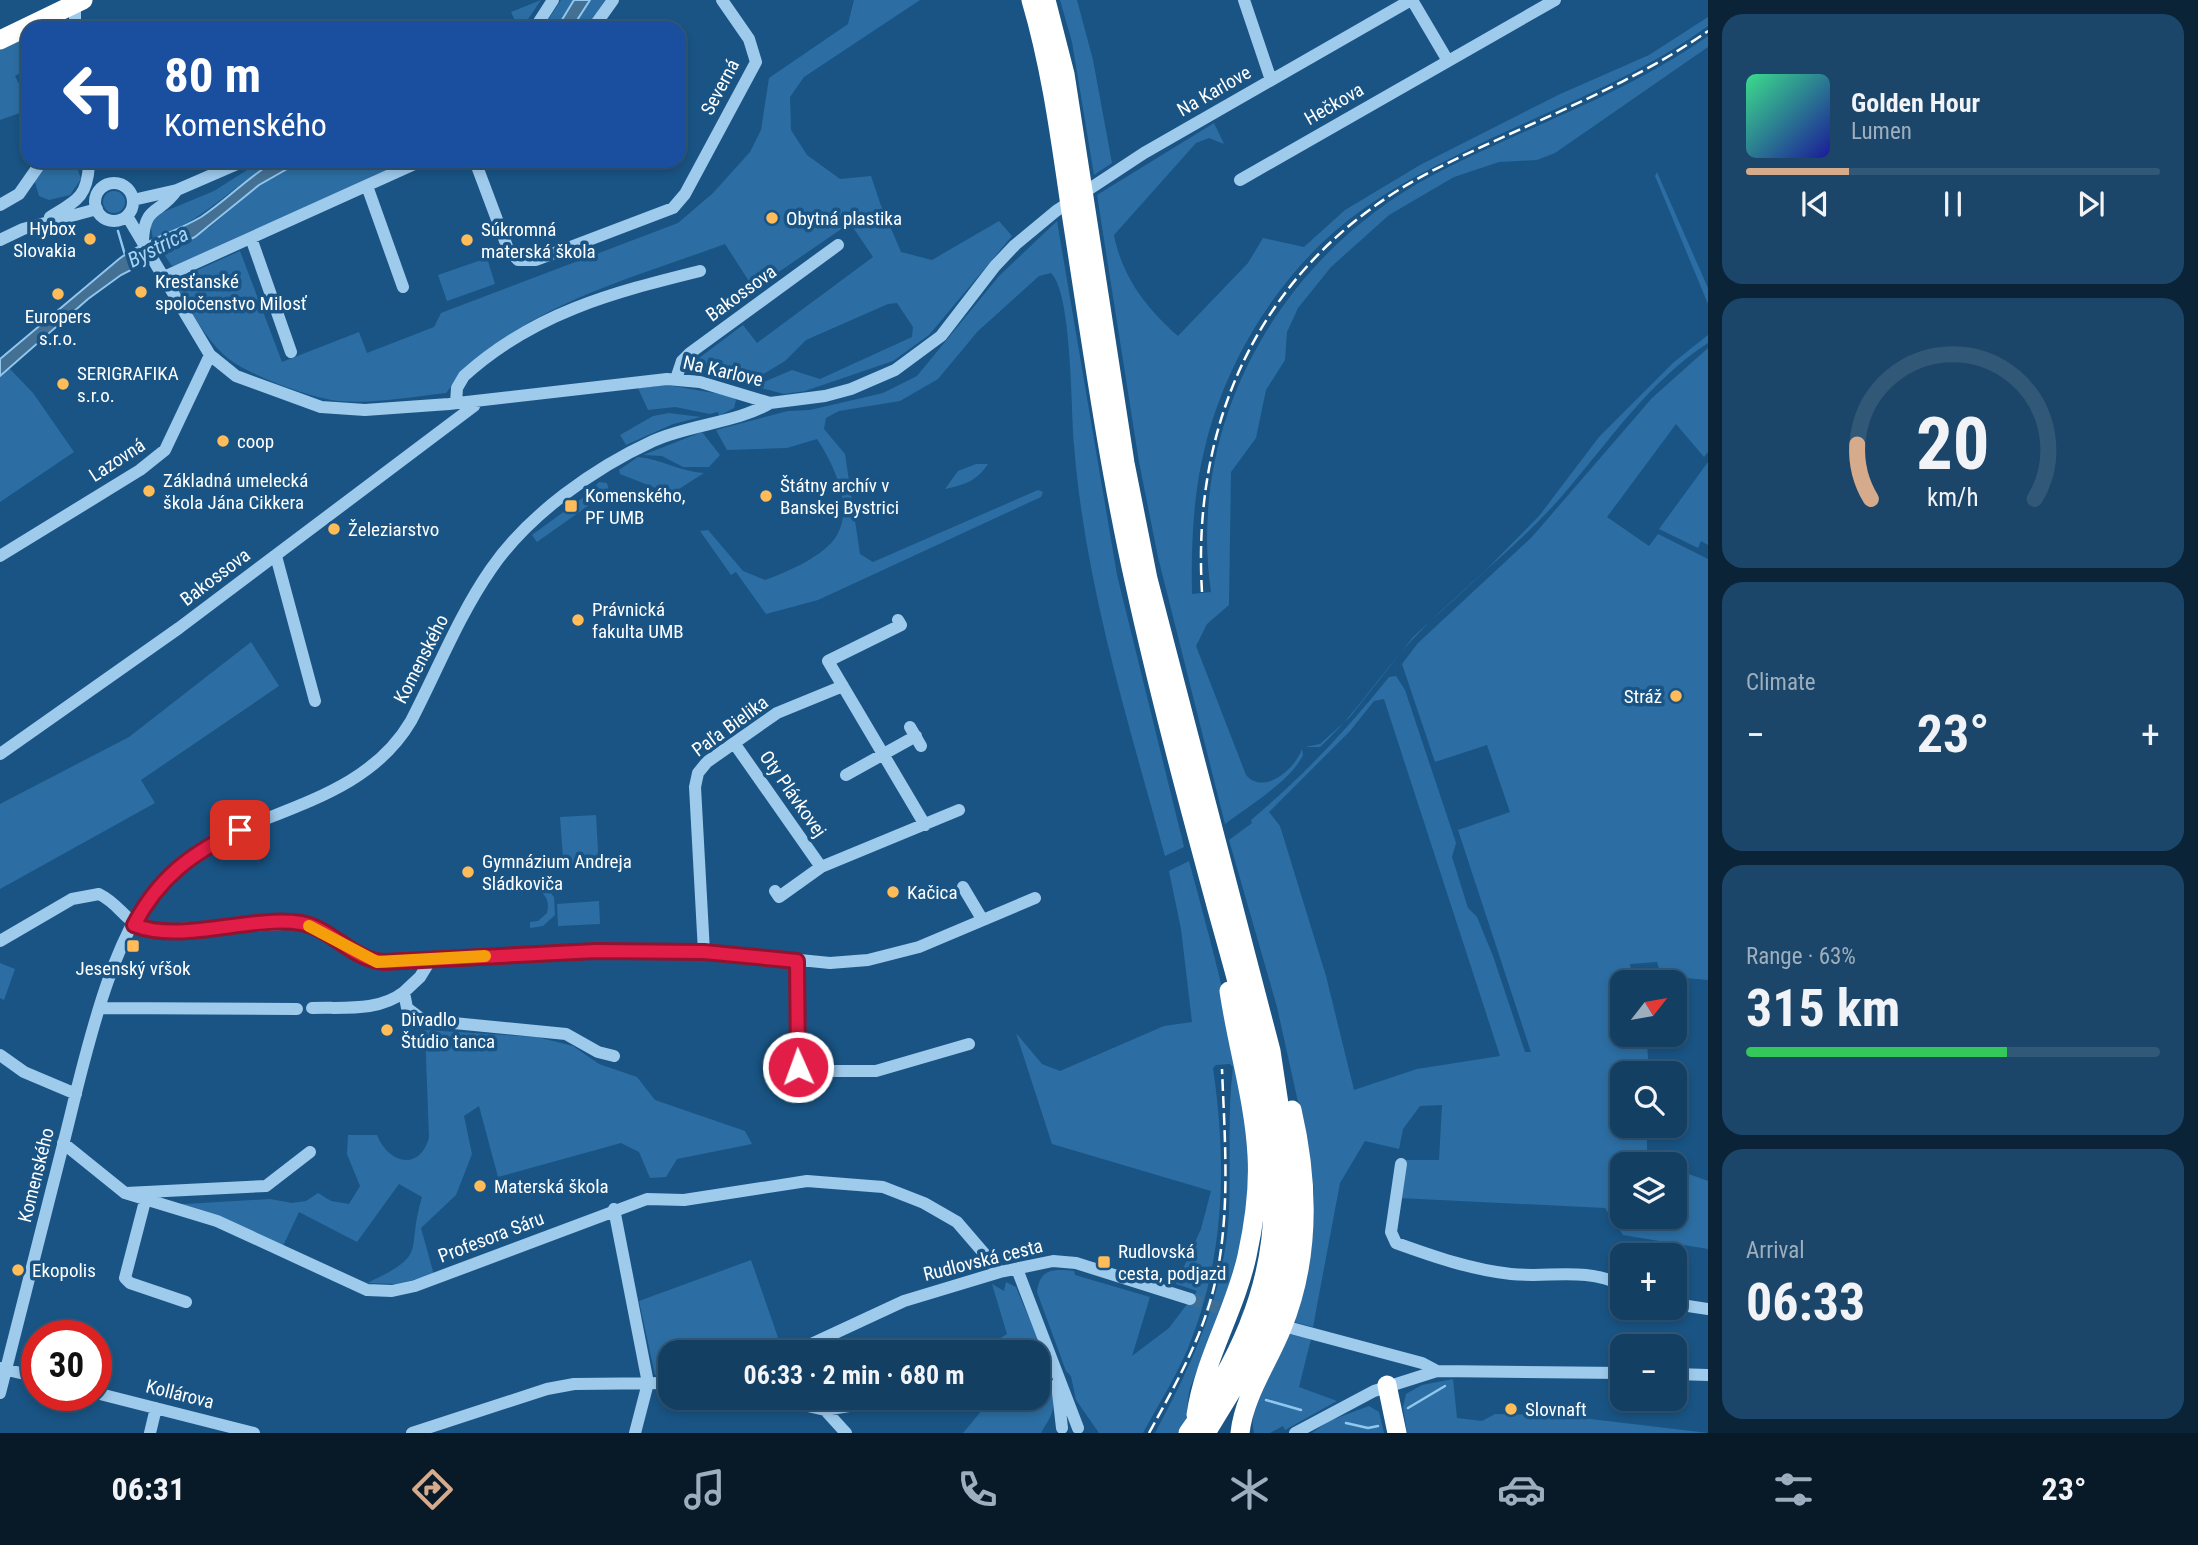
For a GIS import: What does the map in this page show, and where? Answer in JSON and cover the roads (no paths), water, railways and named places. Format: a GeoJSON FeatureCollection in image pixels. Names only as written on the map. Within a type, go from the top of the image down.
{"type":"FeatureCollection","features":[{"type":"Feature","properties":{"kind":"highway"},"geometry":{"type":"LineString","coordinates":[[5,31],[53,0]]}},
{"type":"Feature","properties":{"kind":"highway"},"geometry":{"type":"LineString","coordinates":[[30,21],[83,0]]}},
{"type":"Feature","properties":{"kind":"highway"},"geometry":{"type":"LineString","coordinates":[[1055,0],[1066,45],[1065,74],[1072,167],[1112,471],[1135,587],[1259,1069],[1268,1122],[1289,1205],[1281,1273],[1266,1328],[1238,1384],[1206,1433]]}},
{"type":"Feature","properties":{"kind":"highway"},"geometry":{"type":"LineString","coordinates":[[1035,2],[1065,74]]}},
{"type":"Feature","properties":{"kind":"highway"},"geometry":{"type":"LineString","coordinates":[[1035,2],[1072,167]]}},
{"type":"Feature","properties":{"kind":"highway"},"geometry":{"type":"LineString","coordinates":[[1081,231],[1148,579],[1271,1051],[1288,1164],[1293,1296],[1283,1326],[1245,1407],[1240,1433]]}},
{"type":"Feature","properties":{"kind":"highway"},"geometry":{"type":"LineString","coordinates":[[1194,1427],[1201,1387],[1246,1259],[1258,1157],[1252,1108],[1233,1014],[1217,910]]}},
{"type":"Feature","properties":{"kind":"highway"},"geometry":{"type":"LineString","coordinates":[[1194,1427],[1226,1375],[1251,1322],[1289,1205]]}},
{"type":"Feature","properties":{"kind":"highway"},"geometry":{"type":"LineString","coordinates":[[1381,1388],[1389,1433]]}},
{"type":"Feature","properties":{"kind":"highway"},"geometry":{"type":"LineString","coordinates":[[1381,1388],[1397,1433]]}},
{"type":"Feature","properties":{"kind":"street"},"geometry":{"type":"LineString","coordinates":[[75,0],[75,21]]}},
{"type":"Feature","properties":{"kind":"street"},"geometry":{"type":"LineString","coordinates":[[540,21],[553,0]]}},
{"type":"Feature","properties":{"kind":"street"},"geometry":{"type":"LineString","coordinates":[[598,21],[613,0]]}},
{"type":"Feature","properties":{"kind":"street","name":"Severná"},"geometry":{"type":"LineString","coordinates":[[478,168],[508,249],[518,260],[536,260],[673,208],[685,194],[755,62],[749,39],[722,0]]}},
{"type":"Feature","properties":{"kind":"street"},"geometry":{"type":"LineString","coordinates":[[1244,0],[1271,80]]}},
{"type":"Feature","properties":{"kind":"street"},"geometry":{"type":"LineString","coordinates":[[1412,0],[1448,61]]}},
{"type":"Feature","properties":{"kind":"street","name":"Na Karlove"},"geometry":{"type":"LineString","coordinates":[[127,216],[210,355],[236,376],[332,410],[455,404],[607,384],[676,379],[745,394],[770,403],[851,389],[912,360],[941,336],[995,266],[1032,230],[1144,153],[1412,0]]}},
{"type":"Feature","properties":{"kind":"street","name":"Hečkova"},"geometry":{"type":"LineString","coordinates":[[1240,180],[1555,0]]}},
{"type":"Feature","properties":{"kind":"street"},"geometry":{"type":"LineString","coordinates":[[0,205],[19,194],[37,168]]}},
{"type":"Feature","properties":{"kind":"street"},"geometry":{"type":"LineString","coordinates":[[38,225],[83,195],[88,186],[87,168]]}},
{"type":"Feature","properties":{"kind":"street"},"geometry":{"type":"LineString","coordinates":[[91,168],[104,186]]}},
{"type":"Feature","properties":{"kind":"street"},"geometry":{"type":"LineString","coordinates":[[133,200],[177,190],[228,168]]}},
{"type":"Feature","properties":{"kind":"street"},"geometry":{"type":"LineString","coordinates":[[164,277],[406,168]]}},
{"type":"Feature","properties":{"kind":"street"},"geometry":{"type":"LineString","coordinates":[[122,184],[130,191],[133,200],[127,216],[119,220],[108,220],[97,209],[95,199],[104,186],[122,184]]}},
{"type":"Feature","properties":{"kind":"street"},"geometry":{"type":"LineString","coordinates":[[367,186],[403,287]]}},
{"type":"Feature","properties":{"kind":"street"},"geometry":{"type":"LineString","coordinates":[[143,241],[144,221],[152,211],[168,202],[177,190]]}},
{"type":"Feature","properties":{"kind":"street"},"geometry":{"type":"LineString","coordinates":[[0,240],[38,225],[97,209]]}},
{"type":"Feature","properties":{"kind":"street"},"geometry":{"type":"LineString","coordinates":[[251,238],[291,352]]}},
{"type":"Feature","properties":{"kind":"street","name":"Bakossova"},"geometry":{"type":"LineString","coordinates":[[676,379],[682,361],[691,353],[838,245]]}},
{"type":"Feature","properties":{"kind":"street"},"geometry":{"type":"LineString","coordinates":[[454,422],[457,388],[464,376],[544,320],[622,291],[700,271]]}},
{"type":"Feature","properties":{"kind":"street","name":"Lazovná"},"geometry":{"type":"LineString","coordinates":[[0,556],[140,470],[165,450],[210,355]]}},
{"type":"Feature","properties":{"kind":"street"},"geometry":{"type":"LineString","coordinates":[[741,413],[745,394]]}},
{"type":"Feature","properties":{"kind":"street","name":"Bakossova"},"geometry":{"type":"LineString","coordinates":[[0,754],[276,556],[454,422],[474,406],[476,401]]}},
{"type":"Feature","properties":{"kind":"street","name":"Komenského"},"geometry":{"type":"LineString","coordinates":[[0,1393],[3,1369],[99,1008],[134,925],[156,887],[190,858],[240,830],[328,794],[362,774],[389,752],[411,721],[481,584],[503,553],[542,514],[636,449],[672,433],[770,403]]}},
{"type":"Feature","properties":{"kind":"street"},"geometry":{"type":"LineString","coordinates":[[276,556],[315,701]]}},
{"type":"Feature","properties":{"kind":"street"},"geometry":{"type":"LineString","coordinates":[[898,620],[901,625],[828,660],[925,825]]}},
{"type":"Feature","properties":{"kind":"street","name":"Paľa Bielika"},"geometry":{"type":"LineString","coordinates":[[704,952],[696,778],[702,767],[777,713],[843,686]]}},
{"type":"Feature","properties":{"kind":"street"},"geometry":{"type":"LineString","coordinates":[[846,775],[916,736]]}},
{"type":"Feature","properties":{"kind":"street","name":"Oty Plávkovej"},"geometry":{"type":"LineString","coordinates":[[734,743],[821,867]]}},
{"type":"Feature","properties":{"kind":"street","name":"Oty Plávkovej"},"geometry":{"type":"LineString","coordinates":[[775,891],[779,897],[821,867],[959,810]]}},
{"type":"Feature","properties":{"kind":"street"},"geometry":{"type":"LineString","coordinates":[[963,887],[982,919]]}},
{"type":"Feature","properties":{"kind":"street"},"geometry":{"type":"LineString","coordinates":[[0,941],[72,899],[99,894],[134,925],[159,930],[303,923],[377,962],[596,951],[704,952],[797,961],[852,962],[893,955],[1035,898]]}},
{"type":"Feature","properties":{"kind":"street"},"geometry":{"type":"LineString","coordinates":[[312,1008],[377,1006],[390,1003],[420,976],[431,959]]}},
{"type":"Feature","properties":{"kind":"street"},"geometry":{"type":"LineString","coordinates":[[797,961],[796,1062],[802,1071],[876,1071],[969,1044]]}},
{"type":"Feature","properties":{"kind":"street"},"geometry":{"type":"LineString","coordinates":[[404,992],[407,1008],[423,1020],[566,1034],[598,1052],[614,1056]]}},
{"type":"Feature","properties":{"kind":"street"},"geometry":{"type":"LineString","coordinates":[[99,1008],[297,1009]]}},
{"type":"Feature","properties":{"kind":"street"},"geometry":{"type":"LineString","coordinates":[[0,1055],[13,1066],[76,1094]]}},
{"type":"Feature","properties":{"kind":"street","name":"Profesora Sáru"},"geometry":{"type":"LineString","coordinates":[[64,1143],[125,1193],[218,1222],[358,1288],[380,1291],[422,1283],[614,1209],[655,1198],[684,1200],[807,1181],[883,1187],[924,1203],[957,1222],[1000,1272]]}},
{"type":"Feature","properties":{"kind":"street"},"geometry":{"type":"LineString","coordinates":[[125,1193],[266,1186],[310,1152]]}},
{"type":"Feature","properties":{"kind":"street"},"geometry":{"type":"LineString","coordinates":[[1401,1164],[1391,1232],[1396,1242],[1489,1271],[1529,1275],[1590,1274],[1610,1281]]}},
{"type":"Feature","properties":{"kind":"street"},"geometry":{"type":"LineString","coordinates":[[145,1201],[125,1278],[130,1283],[186,1302]]}},
{"type":"Feature","properties":{"kind":"street"},"geometry":{"type":"LineString","coordinates":[[614,1209],[648,1383],[635,1433]]}},
{"type":"Feature","properties":{"kind":"street","name":"Rudlovská cesta"},"geometry":{"type":"LineString","coordinates":[[820,1340],[895,1305],[1000,1272],[1053,1261],[1076,1264],[1190,1299]]}},
{"type":"Feature","properties":{"kind":"street"},"geometry":{"type":"LineString","coordinates":[[1017,1269],[1081,1430],[1059,1430],[1054,1363]]}},
{"type":"Feature","properties":{"kind":"street"},"geometry":{"type":"LineString","coordinates":[[1687,1306],[1708,1309]]}},
{"type":"Feature","properties":{"kind":"street"},"geometry":{"type":"LineString","coordinates":[[1244,1315],[1422,1363],[1437,1371]]}},
{"type":"Feature","properties":{"kind":"street"},"geometry":{"type":"LineString","coordinates":[[3,1369],[21,1373]]}},
{"type":"Feature","properties":{"kind":"street"},"geometry":{"type":"LineString","coordinates":[[1295,1433],[1381,1388],[1437,1371],[1610,1373]]}},
{"type":"Feature","properties":{"kind":"street"},"geometry":{"type":"LineString","coordinates":[[1687,1375],[1708,1376]]}},
{"type":"Feature","properties":{"kind":"street"},"geometry":{"type":"LineString","coordinates":[[412,1433],[547,1389],[574,1384],[658,1383]]}},
{"type":"Feature","properties":{"kind":"street","name":"Kollárova"},"geometry":{"type":"LineString","coordinates":[[112,1396],[254,1433]]}},
{"type":"Feature","properties":{"kind":"street"},"geometry":{"type":"LineString","coordinates":[[150,1433],[156,1408]]}},
{"type":"Feature","properties":{"kind":"street"},"geometry":{"type":"LineString","coordinates":[[825,1410],[846,1433]]}},
{"type":"Feature","properties":{"kind":"water"},"geometry":{"type":"Polygon","coordinates":[[[574,0],[590,0],[576,21],[561,21],[574,0]]]}},
{"type":"Feature","properties":{"kind":"water","name":"Bystrica"},"geometry":{"type":"Polygon","coordinates":[[[265,168],[289,168],[259,185],[195,237],[121,275],[88,299],[0,376],[0,359],[119,259],[201,217],[265,168]]]}},
{"type":"Feature","properties":{"kind":"waterway","name":"Bystrica"},"geometry":{"type":"LineString","coordinates":[[118,231],[125,255]]}},
{"type":"Feature","properties":{"kind":"waterway"},"geometry":{"type":"LineString","coordinates":[[1408,1408],[1445,1386]]}},
{"type":"Feature","properties":{"kind":"waterway"},"geometry":{"type":"LineString","coordinates":[[1266,1400],[1301,1410]]}},
{"type":"Feature","properties":{"kind":"waterway"},"geometry":{"type":"LineString","coordinates":[[1346,1423],[1368,1428],[1378,1426]]}},
{"type":"Feature","properties":{"kind":"tunnel"},"geometry":{"type":"LineString","coordinates":[[1190,1299],[1244,1316]]}},
{"type":"Feature","properties":{"kind":"railway"},"geometry":{"type":"LineString","coordinates":[[1202,592],[1202,526],[1210,462],[1227,402],[1251,346],[1284,295],[1324,248],[1373,207],[1430,172],[1641,72],[1708,31]]}},
{"type":"Feature","properties":{"kind":"railway"},"geometry":{"type":"LineString","coordinates":[[1149,1433],[1198,1336],[1217,1274],[1222,1245],[1225,1186],[1222,1069]]}},
{"type":"Feature","properties":{"kind":"place","name":"Obytná plastika"},"geometry":{"type":"Point","coordinates":[772,218]}},
{"type":"Feature","properties":{"kind":"place","name":"Hybox Slovakia"},"geometry":{"type":"Point","coordinates":[90,239]}},
{"type":"Feature","properties":{"kind":"place","name":"Súkromná materská škola"},"geometry":{"type":"Point","coordinates":[467,240]}},
{"type":"Feature","properties":{"kind":"place","name":"Kresťanské spoločenstvo Milosť"},"geometry":{"type":"Point","coordinates":[141,292]}},
{"type":"Feature","properties":{"kind":"place","name":"Europers s.r.o."},"geometry":{"type":"Point","coordinates":[58,294]}},
{"type":"Feature","properties":{"kind":"place","name":"SERIGRAFIKA s.r.o."},"geometry":{"type":"Point","coordinates":[63,384]}},
{"type":"Feature","properties":{"kind":"place","name":"coop"},"geometry":{"type":"Point","coordinates":[223,441]}},
{"type":"Feature","properties":{"kind":"place","name":"Základná umelecká škola Jána Cikkera"},"geometry":{"type":"Point","coordinates":[149,491]}},
{"type":"Feature","properties":{"kind":"place","name":"Štátny archív v Banskej Bystrici"},"geometry":{"type":"Point","coordinates":[766,496]}},
{"type":"Feature","properties":{"kind":"place","name":"Komenského, PF UMB"},"geometry":{"type":"Point","coordinates":[571,506]}},
{"type":"Feature","properties":{"kind":"place","name":"Železiarstvo"},"geometry":{"type":"Point","coordinates":[334,529]}},
{"type":"Feature","properties":{"kind":"place","name":"Právnická fakulta UMB"},"geometry":{"type":"Point","coordinates":[578,620]}},
{"type":"Feature","properties":{"kind":"place","name":"Stráž"},"geometry":{"type":"Point","coordinates":[1676,696]}},
{"type":"Feature","properties":{"kind":"place","name":"Gymnázium Andreja Sládkoviča"},"geometry":{"type":"Point","coordinates":[468,872]}},
{"type":"Feature","properties":{"kind":"place","name":"Kačica"},"geometry":{"type":"Point","coordinates":[893,892]}},
{"type":"Feature","properties":{"kind":"place","name":"Jesenský vŕšok"},"geometry":{"type":"Point","coordinates":[133,946]}},
{"type":"Feature","properties":{"kind":"place","name":"Divadlo Štúdio tanca"},"geometry":{"type":"Point","coordinates":[387,1030]}},
{"type":"Feature","properties":{"kind":"place","name":"Materská škola"},"geometry":{"type":"Point","coordinates":[480,1186]}},
{"type":"Feature","properties":{"kind":"place","name":"Rudlovská cesta, podjazd"},"geometry":{"type":"Point","coordinates":[1104,1262]}},
{"type":"Feature","properties":{"kind":"place","name":"Ekopolis"},"geometry":{"type":"Point","coordinates":[18,1270]}},
{"type":"Feature","properties":{"kind":"place","name":"Slovnaft"},"geometry":{"type":"Point","coordinates":[1511,1409]}}]}
